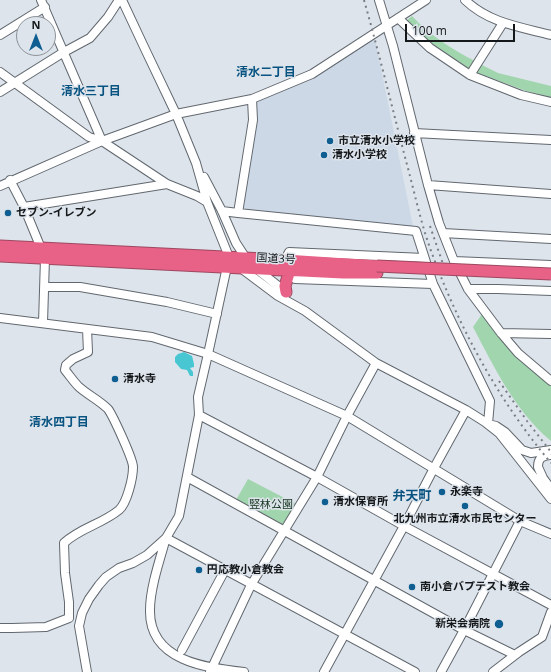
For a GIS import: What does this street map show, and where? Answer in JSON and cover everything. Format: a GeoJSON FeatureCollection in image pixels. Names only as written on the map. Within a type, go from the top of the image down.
{"type":"FeatureCollection","features":[{"type":"Feature","properties":{"kind":"highway","name":"国道3号"},"geometry":{"type":"LineString","coordinates":[[0,246],[43,253],[224,263],[285,260],[377,270],[551,282]]}},
{"type":"Feature","properties":{"kind":"highway","name":"国道3号"},"geometry":{"type":"LineString","coordinates":[[0,256],[43,253],[211,256],[224,263]]}},
{"type":"Feature","properties":{"kind":"highway","name":"国道3号"},"geometry":{"type":"LineString","coordinates":[[242,263],[254,269],[551,274]]}},
{"type":"Feature","properties":{"kind":"highway"},"geometry":{"type":"LineString","coordinates":[[286,292],[285,286],[290,270]]}},
{"type":"Feature","properties":{"kind":"street"},"geometry":{"type":"LineString","coordinates":[[0,92],[64,52],[90,38],[108,17],[119,0]]}},
{"type":"Feature","properties":{"kind":"street"},"geometry":{"type":"LineString","coordinates":[[122,0],[176,114],[196,163],[208,202],[223,242],[224,263],[217,314],[198,397],[199,415],[187,477],[179,516],[166,538],[152,594],[150,610],[151,624],[164,652],[211,670],[244,672]]}},
{"type":"Feature","properties":{"kind":"street"},"geometry":{"type":"LineString","coordinates":[[380,0],[428,185],[443,233],[454,261],[468,289],[501,333],[518,353],[551,381]]}},
{"type":"Feature","properties":{"kind":"street"},"geometry":{"type":"LineString","coordinates":[[0,186],[10,180],[102,141],[176,114],[252,99],[312,74],[426,0]]}},
{"type":"Feature","properties":{"kind":"street"},"geometry":{"type":"LineString","coordinates":[[465,0],[484,15],[504,23],[551,35]]}},
{"type":"Feature","properties":{"kind":"street"},"geometry":{"type":"LineString","coordinates":[[0,35],[43,4],[102,141]]}},
{"type":"Feature","properties":{"kind":"street"},"geometry":{"type":"LineString","coordinates":[[398,18],[430,48],[470,75],[521,95],[551,102]]}},
{"type":"Feature","properties":{"kind":"street"},"geometry":{"type":"LineString","coordinates":[[470,75],[504,23]]}},
{"type":"Feature","properties":{"kind":"street"},"geometry":{"type":"LineString","coordinates":[[0,72],[89,137],[102,141],[167,184],[208,202]]}},
{"type":"Feature","properties":{"kind":"street"},"geometry":{"type":"LineString","coordinates":[[238,213],[253,120],[252,99]]}},
{"type":"Feature","properties":{"kind":"street"},"geometry":{"type":"LineString","coordinates":[[414,133],[551,140]]}},
{"type":"Feature","properties":{"kind":"street"},"geometry":{"type":"LineString","coordinates":[[196,163],[217,200],[236,243],[242,263],[278,296],[305,311],[376,363],[466,410],[488,424],[499,433],[551,500]]}},
{"type":"Feature","properties":{"kind":"street"},"geometry":{"type":"LineString","coordinates":[[10,180],[24,207],[43,253],[45,287],[42,323]]}},
{"type":"Feature","properties":{"kind":"street"},"geometry":{"type":"LineString","coordinates":[[24,207],[167,184]]}},
{"type":"Feature","properties":{"kind":"street"},"geometry":{"type":"LineString","coordinates":[[428,185],[551,194]]}},
{"type":"Feature","properties":{"kind":"street"},"geometry":{"type":"LineString","coordinates":[[217,200],[220,221],[231,249],[224,263]]}},
{"type":"Feature","properties":{"kind":"street"},"geometry":{"type":"LineString","coordinates":[[222,211],[416,231],[432,284],[490,402],[488,424]]}},
{"type":"Feature","properties":{"kind":"street"},"geometry":{"type":"LineString","coordinates":[[443,233],[551,239]]}},
{"type":"Feature","properties":{"kind":"street"},"geometry":{"type":"LineString","coordinates":[[211,256],[220,251],[223,242]]}},
{"type":"Feature","properties":{"kind":"street"},"geometry":{"type":"LineString","coordinates":[[285,260],[289,252],[424,258]]}},
{"type":"Feature","properties":{"kind":"street"},"geometry":{"type":"LineString","coordinates":[[454,261],[551,265]]}},
{"type":"Feature","properties":{"kind":"street"},"geometry":{"type":"LineString","coordinates":[[254,269],[286,292],[305,311]]}},
{"type":"Feature","properties":{"kind":"street"},"geometry":{"type":"LineString","coordinates":[[290,270],[294,279],[432,284]]}},
{"type":"Feature","properties":{"kind":"street"},"geometry":{"type":"LineString","coordinates":[[45,287],[86,288],[167,302],[217,314]]}},
{"type":"Feature","properties":{"kind":"street"},"geometry":{"type":"LineString","coordinates":[[468,289],[551,291]]}},
{"type":"Feature","properties":{"kind":"street"},"geometry":{"type":"LineString","coordinates":[[0,318],[152,337],[208,354],[347,416],[520,521],[551,534]]}},
{"type":"Feature","properties":{"kind":"street"},"geometry":{"type":"LineString","coordinates":[[69,618],[64,543],[78,532],[101,522],[119,510],[124,504],[128,494],[133,467],[126,444],[109,411],[93,396],[80,388],[65,370],[66,365],[73,359],[88,352],[87,329]]}},
{"type":"Feature","properties":{"kind":"street"},"geometry":{"type":"LineString","coordinates":[[501,333],[551,334]]}},
{"type":"Feature","properties":{"kind":"street"},"geometry":{"type":"LineString","coordinates":[[211,670],[251,584],[317,477],[347,416],[376,363]]}},
{"type":"Feature","properties":{"kind":"street"},"geometry":{"type":"LineString","coordinates":[[324,672],[466,410]]}},
{"type":"Feature","properties":{"kind":"street"},"geometry":{"type":"LineString","coordinates":[[199,415],[317,477],[404,526],[551,605]]}},
{"type":"Feature","properties":{"kind":"street"},"geometry":{"type":"LineString","coordinates":[[488,424],[496,426],[505,432],[522,450],[531,452],[551,450]]}},
{"type":"Feature","properties":{"kind":"street"},"geometry":{"type":"LineString","coordinates":[[551,455],[542,456],[538,464],[540,473],[551,489]]}},
{"type":"Feature","properties":{"kind":"street"},"geometry":{"type":"LineString","coordinates":[[187,477],[464,630],[515,655]]}},
{"type":"Feature","properties":{"kind":"street"},"geometry":{"type":"LineString","coordinates":[[440,672],[464,630],[520,521]]}},
{"type":"Feature","properties":{"kind":"street"},"geometry":{"type":"LineString","coordinates":[[166,538],[415,672]]}},
{"type":"Feature","properties":{"kind":"street"},"geometry":{"type":"LineString","coordinates":[[87,672],[79,626],[82,613],[89,599],[106,577],[119,568],[133,563],[147,555],[166,538]]}},
{"type":"Feature","properties":{"kind":"street"},"geometry":{"type":"LineString","coordinates":[[182,650],[225,570]]}},
{"type":"Feature","properties":{"kind":"street"},"geometry":{"type":"LineString","coordinates":[[493,672],[515,655],[542,638],[551,612]]}},
{"type":"Feature","properties":{"kind":"street"},"geometry":{"type":"LineString","coordinates":[[69,618],[79,626]]}},
{"type":"Feature","properties":{"kind":"street"},"geometry":{"type":"LineString","coordinates":[[0,628],[46,627],[69,618]]}},
{"type":"Feature","properties":{"kind":"shaded area","name":"清水小学校"},"geometry":{"type":"Polygon","coordinates":[[[375,39],[413,226],[242,209],[256,101],[375,39]]]}},
{"type":"Feature","properties":{"kind":"green space"},"geometry":{"type":"Polygon","coordinates":[[[412,16],[441,41],[475,61],[469,69],[420,36],[406,21],[412,16]]]}},
{"type":"Feature","properties":{"kind":"green space"},"geometry":{"type":"Polygon","coordinates":[[[480,64],[498,73],[551,86],[551,97],[526,91],[475,72],[480,64]]]}},
{"type":"Feature","properties":{"kind":"green space"},"geometry":{"type":"Polygon","coordinates":[[[482,314],[513,353],[551,386],[551,441],[538,429],[516,402],[506,388],[489,357],[473,327],[482,314]]]}},
{"type":"Feature","properties":{"kind":"green space","name":"竪林公園"},"geometry":{"type":"Polygon","coordinates":[[[248,479],[296,504],[286,524],[282,525],[236,500],[248,479]]]}},
{"type":"Feature","properties":{"kind":"water"},"geometry":{"type":"Polygon","coordinates":[[[184,352],[192,356],[194,367],[190,368],[193,372],[193,376],[190,376],[187,370],[181,369],[175,362],[175,357],[184,352]]]}},
{"type":"Feature","properties":{"kind":"railway"},"geometry":{"type":"LineString","coordinates":[[364,0],[420,216],[441,277],[453,306],[481,361],[514,414],[551,463]]}},
{"type":"Feature","properties":{"kind":"railway"},"geometry":{"type":"LineString","coordinates":[[430,226],[443,264]]}},
{"type":"Feature","properties":{"kind":"railway"},"geometry":{"type":"LineString","coordinates":[[499,381],[551,452]]}},
{"type":"Feature","properties":{"kind":"place","name":"市立清水小学校"},"geometry":{"type":"Point","coordinates":[330,141]}},
{"type":"Feature","properties":{"kind":"place","name":"清水小学校"},"geometry":{"type":"Point","coordinates":[324,155]}},
{"type":"Feature","properties":{"kind":"place","name":"セブン-イレブン"},"geometry":{"type":"Point","coordinates":[8,213]}},
{"type":"Feature","properties":{"kind":"place","name":"清水寺"},"geometry":{"type":"Point","coordinates":[115,379]}},
{"type":"Feature","properties":{"kind":"place","name":"永楽寺"},"geometry":{"type":"Point","coordinates":[442,492]}},
{"type":"Feature","properties":{"kind":"place","name":"清水保育所"},"geometry":{"type":"Point","coordinates":[325,502]}},
{"type":"Feature","properties":{"kind":"place","name":"北九州市立清水市民センター"},"geometry":{"type":"Point","coordinates":[465,506]}},
{"type":"Feature","properties":{"kind":"place","name":"円応教小倉教会"},"geometry":{"type":"Point","coordinates":[199,570]}},
{"type":"Feature","properties":{"kind":"place","name":"南小倉バプテスト教会"},"geometry":{"type":"Point","coordinates":[412,587]}},
{"type":"Feature","properties":{"kind":"place","name":"新栄会病院"},"geometry":{"type":"Point","coordinates":[499,624]}},
{"type":"Feature","properties":{"kind":"district","name":"清水二丁目"},"geometry":{"type":"Point","coordinates":[266,73]}},
{"type":"Feature","properties":{"kind":"district","name":"清水三丁目"},"geometry":{"type":"Point","coordinates":[91,92]}},
{"type":"Feature","properties":{"kind":"district","name":"清水四丁目"},"geometry":{"type":"Point","coordinates":[59,423]}},
{"type":"Feature","properties":{"kind":"district","name":"弁天町"},"geometry":{"type":"Point","coordinates":[412,496]}}]}
